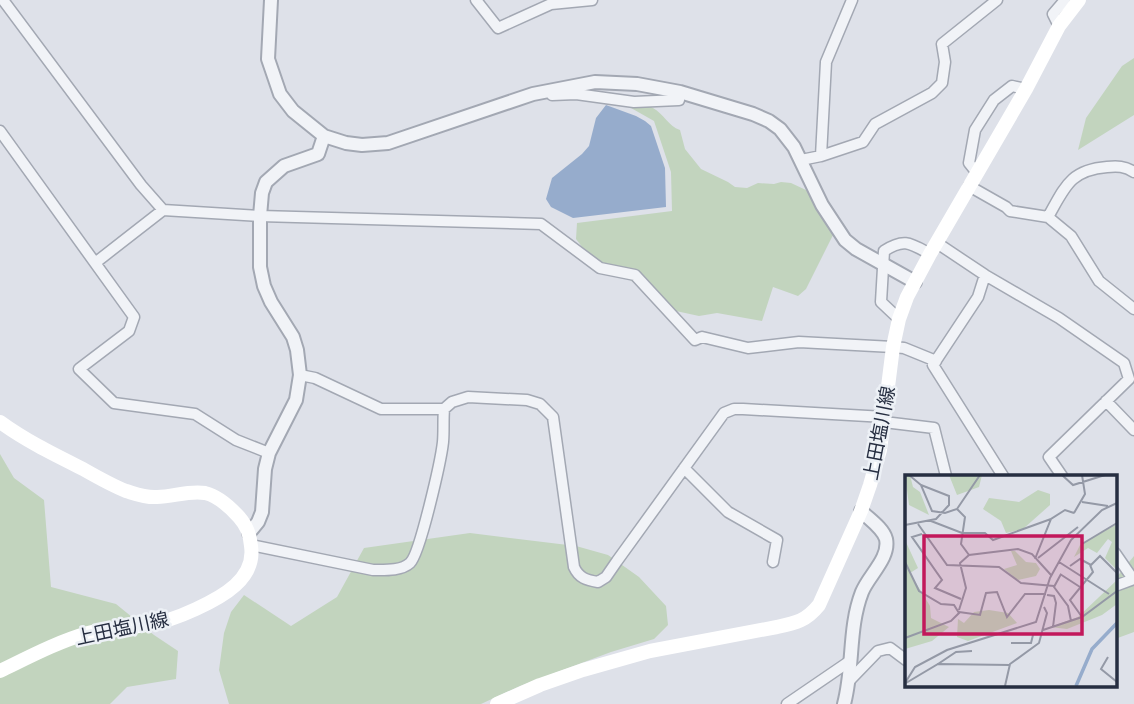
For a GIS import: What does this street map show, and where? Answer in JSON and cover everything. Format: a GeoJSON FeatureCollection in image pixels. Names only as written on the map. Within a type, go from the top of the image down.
{"type":"FeatureCollection","features":[{"type":"Feature","properties":{"kind":"main road","name":"上田塩川線"},"geometry":{"type":"LineString","coordinates":[[497,704],[583,670],[650,651],[796,623],[809,617],[819,605],[861,512],[880,450],[893,347],[907,297],[1059,26],[1079,0]]}},
{"type":"Feature","properties":{"kind":"main road"},"geometry":{"type":"LineString","coordinates":[[0,422],[42,449],[131,493],[156,497],[205,493],[216,498],[227,504],[245,523],[250,539]]}},
{"type":"Feature","properties":{"kind":"main road","name":"上田塩川線"},"geometry":{"type":"LineString","coordinates":[[0,671],[63,641],[117,627],[147,625],[211,601],[229,591],[242,579],[250,565],[250,539]]}},
{"type":"Feature","properties":{"kind":"street"},"geometry":{"type":"LineString","coordinates":[[3,0],[141,185],[163,210]]}},
{"type":"Feature","properties":{"kind":"street"},"geometry":{"type":"LineString","coordinates":[[271,0],[268,59],[280,94],[293,111],[324,136],[362,145],[388,142],[533,94],[596,82],[637,84],[680,92],[753,114],[780,129],[789,139],[822,205],[845,240],[915,282]]}},
{"type":"Feature","properties":{"kind":"street"},"geometry":{"type":"LineString","coordinates":[[476,0],[498,28],[551,5],[592,0]]}},
{"type":"Feature","properties":{"kind":"street"},"geometry":{"type":"LineString","coordinates":[[821,156],[826,62],[852,0]]}},
{"type":"Feature","properties":{"kind":"street"},"geometry":{"type":"LineString","coordinates":[[800,160],[863,142],[874,124],[932,93],[942,83],[945,62],[942,44],[997,0]]}},
{"type":"Feature","properties":{"kind":"street"},"geometry":{"type":"LineString","coordinates":[[1059,26],[1054,14],[1065,0]]}},
{"type":"Feature","properties":{"kind":"street"},"geometry":{"type":"LineString","coordinates":[[977,173],[969,163],[975,130],[994,100],[1012,86],[1026,89]]}},
{"type":"Feature","properties":{"kind":"street"},"geometry":{"type":"LineString","coordinates":[[549,90],[551,95],[576,94],[634,102],[679,100],[680,92]]}},
{"type":"Feature","properties":{"kind":"street"},"geometry":{"type":"LineString","coordinates":[[0,131],[134,317],[129,331],[79,369],[114,403],[195,414],[236,440],[269,453]]}},
{"type":"Feature","properties":{"kind":"street"},"geometry":{"type":"LineString","coordinates":[[324,136],[318,154],[284,166],[266,182],[262,193],[260,267],[271,302],[293,337],[300,375],[296,400],[269,453],[262,512],[250,539],[373,570],[406,566],[412,561],[420,543],[443,442],[444,409]]}},
{"type":"Feature","properties":{"kind":"street"},"geometry":{"type":"LineString","coordinates":[[1048,217],[1062,192],[1079,173],[1095,168],[1121,166],[1134,172]]}},
{"type":"Feature","properties":{"kind":"street"},"geometry":{"type":"LineString","coordinates":[[969,186],[1010,211],[1048,217],[1070,236],[1099,281],[1134,309]]}},
{"type":"Feature","properties":{"kind":"street"},"geometry":{"type":"LineString","coordinates":[[95,263],[163,210],[260,216],[541,224],[600,268],[635,275],[695,340],[702,337],[748,348],[799,342],[893,347],[904,348],[936,360]]}},
{"type":"Feature","properties":{"kind":"street"},"geometry":{"type":"LineString","coordinates":[[899,319],[881,302],[884,251],[895,244],[910,243],[933,248],[985,275],[1059,318],[1124,363],[1129,379],[1049,457],[1061,475]]}},
{"type":"Feature","properties":{"kind":"street"},"geometry":{"type":"LineString","coordinates":[[985,275],[978,297],[933,365],[1002,475]]}},
{"type":"Feature","properties":{"kind":"street"},"geometry":{"type":"LineString","coordinates":[[1124,363],[1134,357]]}},
{"type":"Feature","properties":{"kind":"street"},"geometry":{"type":"LineString","coordinates":[[300,375],[315,378],[381,408],[444,409],[452,402],[468,397],[527,400],[540,404],[553,417],[573,567],[578,575],[598,582],[606,577],[724,413],[734,409],[779,410],[885,420],[934,428],[946,475]]}},
{"type":"Feature","properties":{"kind":"street"},"geometry":{"type":"LineString","coordinates":[[1106,401],[1134,430]]}},
{"type":"Feature","properties":{"kind":"street"},"geometry":{"type":"LineString","coordinates":[[684,468],[728,512],[777,540],[773,562]]}},
{"type":"Feature","properties":{"kind":"street"},"geometry":{"type":"LineString","coordinates":[[844,704],[849,681],[855,612],[863,588],[886,550],[886,537],[861,512]]}},
{"type":"Feature","properties":{"kind":"street"},"geometry":{"type":"LineString","coordinates":[[1116,554],[1134,579],[1116,586]]}},
{"type":"Feature","properties":{"kind":"street"},"geometry":{"type":"LineString","coordinates":[[849,681],[878,651],[890,648],[905,659]]}},
{"type":"Feature","properties":{"kind":"street"},"geometry":{"type":"LineString","coordinates":[[787,704],[850,660]]}},
{"type":"Feature","properties":{"kind":"green space"},"geometry":{"type":"Polygon","coordinates":[[[1134,58],[1134,115],[1078,150],[1086,118],[1122,66],[1134,58]]]}},
{"type":"Feature","properties":{"kind":"green space"},"geometry":{"type":"Polygon","coordinates":[[[624,104],[646,105],[657,111],[680,130],[685,149],[701,169],[735,187],[747,188],[758,183],[781,182],[806,190],[833,235],[806,289],[798,296],[773,287],[762,321],[717,313],[699,316],[676,311],[627,278],[592,260],[576,239],[577,223],[672,211],[671,172],[654,121],[624,104]]]}},
{"type":"Feature","properties":{"kind":"green space"},"geometry":{"type":"Polygon","coordinates":[[[0,454],[14,478],[44,500],[51,587],[116,604],[178,651],[176,679],[127,687],[110,704],[0,704],[0,454]]]}},
{"type":"Feature","properties":{"kind":"green space"},"geometry":{"type":"Polygon","coordinates":[[[470,533],[576,546],[608,555],[639,577],[666,606],[668,625],[654,639],[520,686],[481,704],[229,704],[219,670],[224,633],[231,612],[244,595],[291,626],[337,597],[364,548],[470,533]]]}},
{"type":"Feature","properties":{"kind":"green space"},"geometry":{"type":"Polygon","coordinates":[[[1134,556],[1134,632],[1116,639],[1116,578],[1134,556]]]}},
{"type":"Feature","properties":{"kind":"water"},"geometry":{"type":"Polygon","coordinates":[[[606,105],[636,116],[651,126],[665,168],[666,207],[573,218],[551,207],[546,199],[552,178],[589,146],[596,118],[606,105]]]}}]}
